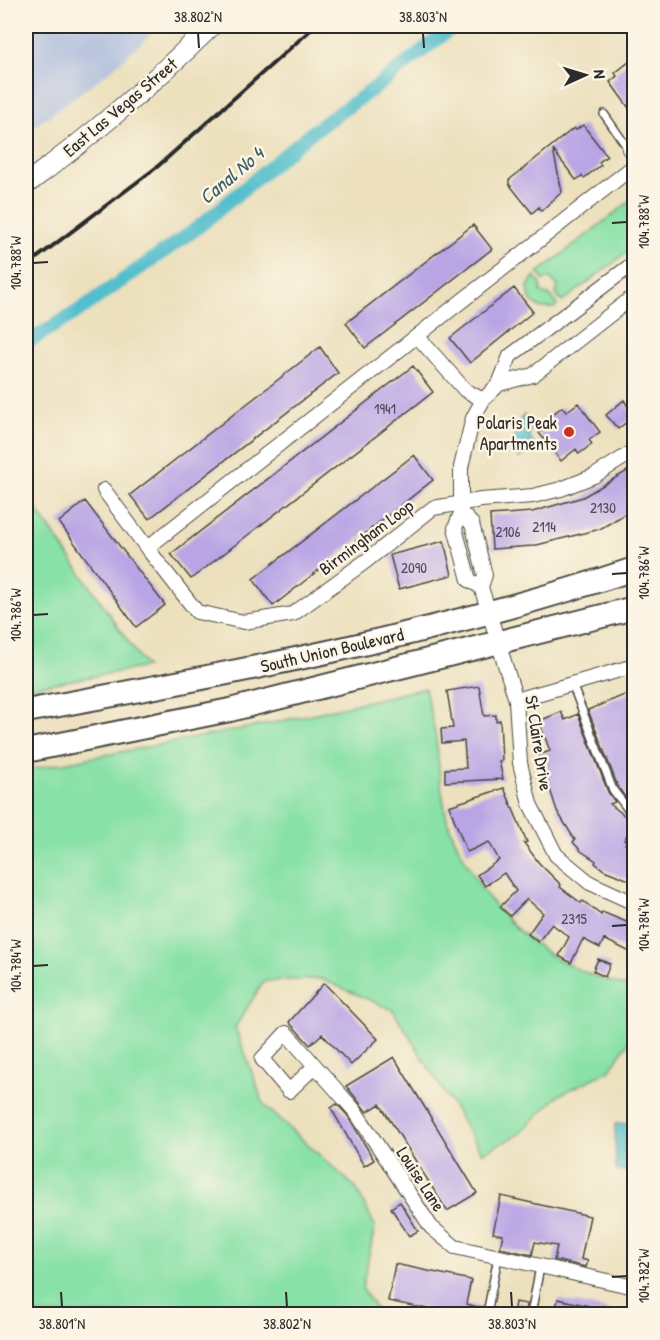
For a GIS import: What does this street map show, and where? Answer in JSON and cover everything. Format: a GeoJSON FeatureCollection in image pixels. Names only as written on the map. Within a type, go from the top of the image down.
{"type":"FeatureCollection","features":[{"type":"Feature","properties":{"kind":"main road","name":"South Union Boulevard"},"geometry":{"type":"LineString","coordinates":[[26,711],[330,653],[561,593],[634,569]]}},
{"type":"Feature","properties":{"kind":"main road","name":"South Union Boulevard"},"geometry":{"type":"LineString","coordinates":[[26,751],[230,710],[634,608]]}},
{"type":"Feature","properties":{"kind":"street","name":"East Las Vegas Street"},"geometry":{"type":"LineString","coordinates":[[26,184],[78,145],[166,70],[211,26]]}},
{"type":"Feature","properties":{"kind":"street"},"geometry":{"type":"LineString","coordinates":[[147,548],[634,166]]}},
{"type":"Feature","properties":{"kind":"street"},"geometry":{"type":"LineString","coordinates":[[417,336],[465,390],[483,400],[499,384],[510,356],[634,262]]}},
{"type":"Feature","properties":{"kind":"street"},"geometry":{"type":"LineString","coordinates":[[499,384],[532,375],[634,296]]}},
{"type":"Feature","properties":{"kind":"street","name":"St Claire Drive"},"geometry":{"type":"LineString","coordinates":[[483,400],[473,418],[461,467],[461,508],[455,528],[469,580],[481,587],[516,700],[520,763],[530,804],[556,855],[590,884],[634,903]]}},
{"type":"Feature","properties":{"kind":"street","name":"Birmingham Loop"},"geometry":{"type":"LineString","coordinates":[[104,490],[197,612],[244,622],[293,614],[366,561],[433,508],[461,508],[561,489],[594,476],[634,451]]}},
{"type":"Feature","properties":{"kind":"street"},"geometry":{"type":"LineString","coordinates":[[516,700],[634,666]]}},
{"type":"Feature","properties":{"kind":"street","name":"Louise Lane"},"geometry":{"type":"LineString","coordinates":[[315,1066],[355,1111],[431,1227],[456,1246],[634,1287]]}},
{"type":"Feature","properties":{"kind":"lane"},"geometry":{"type":"LineString","coordinates":[[604,114],[633,150]]}},
{"type":"Feature","properties":{"kind":"lane"},"geometry":{"type":"LineString","coordinates":[[573,684],[613,790],[634,817]]}},
{"type":"Feature","properties":{"kind":"lane"},"geometry":{"type":"LineString","coordinates":[[487,1314],[498,1257]]}},
{"type":"Feature","properties":{"kind":"lane"},"geometry":{"type":"LineString","coordinates":[[531,1314],[540,1267]]}},
{"type":"Feature","properties":{"kind":"shaded area"},"geometry":{"type":"Polygon","coordinates":[[[26,26],[160,26],[110,71],[26,133],[26,26]]]}},
{"type":"Feature","properties":{"kind":"green space"},"geometry":{"type":"Polygon","coordinates":[[[634,198],[634,247],[562,302],[556,295],[558,286],[550,278],[543,280],[538,273],[634,198]]]}},
{"type":"Feature","properties":{"kind":"green space"},"geometry":{"type":"Polygon","coordinates":[[[534,276],[541,284],[541,293],[551,296],[557,305],[554,308],[541,308],[530,300],[528,287],[534,276]]]}},
{"type":"Feature","properties":{"kind":"green space"},"geometry":{"type":"Polygon","coordinates":[[[31,501],[146,667],[26,688],[26,505],[31,501]]]}},
{"type":"Feature","properties":{"kind":"green space"},"geometry":{"type":"Polygon","coordinates":[[[425,688],[436,739],[447,819],[453,836],[482,889],[517,929],[537,946],[583,971],[634,988],[632,1037],[609,1071],[559,1095],[518,1135],[482,1153],[393,1010],[321,979],[264,981],[235,1027],[264,1105],[356,1188],[375,1226],[362,1288],[379,1314],[26,1314],[26,770],[273,723],[425,688]]]}},
{"type":"Feature","properties":{"kind":"water"},"geometry":{"type":"Polygon","coordinates":[[[524,415],[534,425],[529,434],[534,447],[519,458],[514,436],[517,425],[524,415]]]}},
{"type":"Feature","properties":{"kind":"water"},"geometry":{"type":"Polygon","coordinates":[[[634,1123],[634,1170],[616,1171],[615,1124],[634,1123]]]}},
{"type":"Feature","properties":{"kind":"building"},"geometry":{"type":"Polygon","coordinates":[[[634,58],[634,115],[610,82],[617,76],[615,73],[634,58]]]}},
{"type":"Feature","properties":{"kind":"building"},"geometry":{"type":"Polygon","coordinates":[[[583,125],[607,156],[599,162],[601,165],[584,178],[582,176],[576,180],[553,150],[562,192],[541,211],[539,207],[532,213],[509,184],[509,180],[574,128],[576,130],[583,125]]]}},
{"type":"Feature","properties":{"kind":"building"},"geometry":{"type":"Polygon","coordinates":[[[473,225],[492,249],[365,348],[346,323],[473,225]]]}},
{"type":"Feature","properties":{"kind":"building"},"geometry":{"type":"Polygon","coordinates":[[[514,288],[533,312],[470,363],[450,338],[514,288]]]}},
{"type":"Feature","properties":{"kind":"building"},"geometry":{"type":"Polygon","coordinates":[[[320,347],[338,373],[149,519],[130,495],[320,347]]]}},
{"type":"Feature","properties":{"kind":"building"},"geometry":{"type":"Polygon","coordinates":[[[413,366],[433,392],[191,579],[171,554],[413,366]]]}},
{"type":"Feature","properties":{"kind":"building"},"geometry":{"type":"Polygon","coordinates":[[[624,400],[634,416],[618,429],[606,415],[624,400]]]}},
{"type":"Feature","properties":{"kind":"building","name":"Polaris Peak Apartments"},"geometry":{"type":"Polygon","coordinates":[[[578,403],[600,432],[589,440],[592,444],[579,454],[576,449],[561,461],[539,433],[553,422],[549,417],[562,407],[566,412],[578,403]]]}},
{"type":"Feature","properties":{"kind":"building"},"geometry":{"type":"Polygon","coordinates":[[[414,455],[433,480],[273,606],[253,579],[414,455]]]}},
{"type":"Feature","properties":{"kind":"building"},"geometry":{"type":"Polygon","coordinates":[[[634,467],[634,508],[600,529],[533,546],[492,549],[490,515],[532,512],[583,497],[634,467]]]}},
{"type":"Feature","properties":{"kind":"building"},"geometry":{"type":"Polygon","coordinates":[[[85,501],[165,605],[136,627],[59,522],[85,501]]]}},
{"type":"Feature","properties":{"kind":"building"},"geometry":{"type":"Polygon","coordinates":[[[444,541],[452,575],[399,589],[390,555],[444,541]]]}},
{"type":"Feature","properties":{"kind":"building"},"geometry":{"type":"Polygon","coordinates":[[[479,686],[484,716],[496,715],[496,721],[500,720],[502,761],[499,761],[503,779],[445,782],[445,769],[466,768],[464,741],[442,743],[441,729],[453,728],[447,691],[479,686]]]}},
{"type":"Feature","properties":{"kind":"building"},"geometry":{"type":"Polygon","coordinates":[[[634,691],[634,757],[628,760],[634,773],[634,792],[625,797],[618,787],[588,710],[634,691]]]}},
{"type":"Feature","properties":{"kind":"building"},"geometry":{"type":"Polygon","coordinates":[[[561,712],[565,720],[578,714],[608,792],[615,802],[610,804],[634,823],[624,840],[627,842],[625,844],[634,848],[634,882],[604,870],[595,863],[596,861],[581,851],[573,842],[575,840],[557,811],[539,755],[550,751],[539,721],[561,712]]]}},
{"type":"Feature","properties":{"kind":"building"},"geometry":{"type":"Polygon","coordinates":[[[504,788],[527,842],[524,843],[539,863],[561,885],[560,887],[581,903],[583,901],[601,915],[602,912],[634,925],[634,954],[604,939],[600,948],[583,939],[571,963],[559,956],[569,937],[552,924],[538,942],[528,934],[543,913],[527,899],[510,916],[500,907],[516,891],[504,873],[485,886],[477,875],[499,860],[489,842],[467,852],[449,806],[504,788]]]}},
{"type":"Feature","properties":{"kind":"building"},"geometry":{"type":"Polygon","coordinates":[[[598,959],[610,964],[605,977],[593,971],[598,959]]]}},
{"type":"Feature","properties":{"kind":"building"},"geometry":{"type":"Polygon","coordinates":[[[324,983],[378,1039],[351,1065],[322,1034],[310,1045],[289,1022],[324,983]]]}},
{"type":"Feature","properties":{"kind":"building"},"geometry":{"type":"Polygon","coordinates":[[[394,1057],[477,1193],[447,1211],[380,1104],[367,1112],[346,1086],[394,1057]]]}},
{"type":"Feature","properties":{"kind":"building"},"geometry":{"type":"Polygon","coordinates":[[[337,1104],[348,1116],[374,1160],[364,1166],[331,1108],[337,1104]]]}},
{"type":"Feature","properties":{"kind":"building"},"geometry":{"type":"Polygon","coordinates":[[[501,1196],[590,1216],[581,1259],[588,1261],[586,1267],[554,1260],[557,1246],[535,1242],[532,1255],[500,1248],[503,1235],[493,1233],[501,1196]]]}},
{"type":"Feature","properties":{"kind":"building"},"geometry":{"type":"Polygon","coordinates":[[[400,1202],[418,1231],[409,1236],[391,1208],[400,1202]]]}},
{"type":"Feature","properties":{"kind":"building"},"geometry":{"type":"Polygon","coordinates":[[[395,1264],[471,1280],[466,1304],[482,1308],[482,1314],[452,1314],[388,1301],[395,1264]]]}},
{"type":"Feature","properties":{"kind":"building"},"geometry":{"type":"Polygon","coordinates":[[[558,1299],[608,1310],[608,1314],[555,1314],[558,1299]]]}},
{"type":"Feature","properties":{"kind":"building"},"geometry":{"type":"Polygon","coordinates":[[[515,1302],[527,1304],[526,1314],[513,1314],[515,1302]]]}},
{"type":"Feature","properties":{"kind":"waterway","name":"Canal No 4"},"geometry":{"type":"LineString","coordinates":[[26,343],[80,310],[196,229],[312,132],[380,84],[454,26]]}},
{"type":"Feature","properties":{"kind":"railway"},"geometry":{"type":"LineString","coordinates":[[26,266],[157,167],[315,26]]}},
{"type":"Feature","properties":{"kind":"place","name":"Polaris Peak Apartments"},"geometry":{"type":"Point","coordinates":[569,432]}}]}
